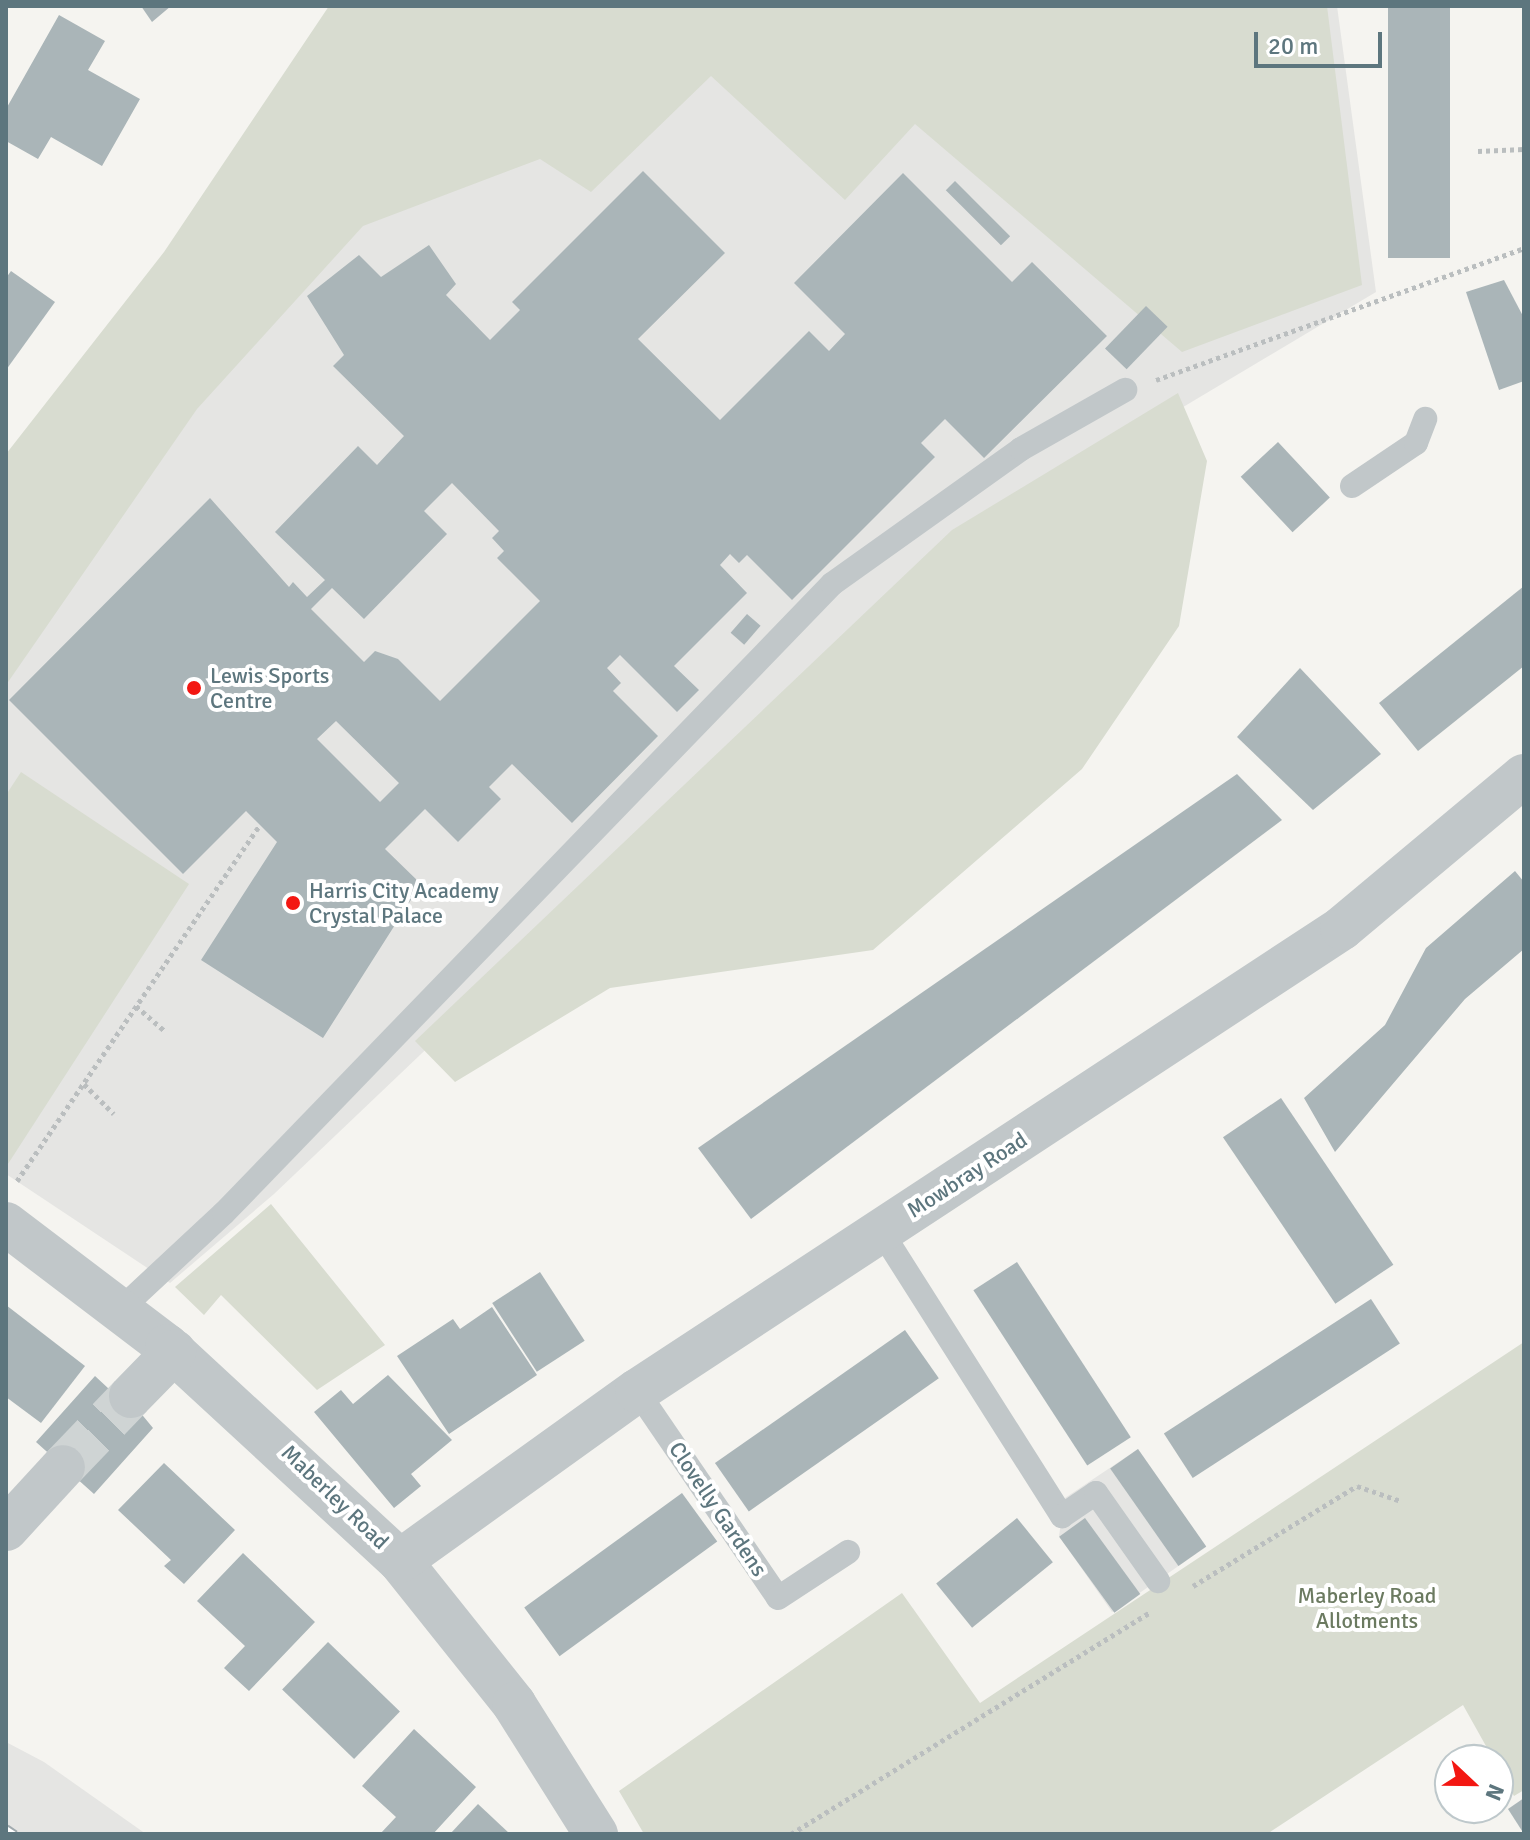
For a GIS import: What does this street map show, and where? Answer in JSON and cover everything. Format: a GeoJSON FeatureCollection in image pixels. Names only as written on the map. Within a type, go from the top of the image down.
{"type":"FeatureCollection","features":[{"type":"Feature","properties":{"kind":"street","name":"Mowbray Road"},"geometry":{"type":"LineString","coordinates":[[400,1561],[637,1391],[1342,928],[1524,776]]}},
{"type":"Feature","properties":{"kind":"street","name":"Maberley Road"},"geometry":{"type":"LineString","coordinates":[[10,1205],[400,1561],[514,1704],[596,1834]]}},
{"type":"Feature","properties":{"kind":"street"},"geometry":{"type":"LineString","coordinates":[[131,1396],[174,1352]]}},
{"type":"Feature","properties":{"kind":"street"},"geometry":{"type":"LineString","coordinates":[[6,1529],[63,1467]]}},
{"type":"Feature","properties":{"kind":"lane"},"geometry":{"type":"LineString","coordinates":[[122,1308],[224,1213],[832,584],[1021,449],[1125,390]]}},
{"type":"Feature","properties":{"kind":"lane"},"geometry":{"type":"LineString","coordinates":[[1352,486],[1416,443],[1425,419]]}},
{"type":"Feature","properties":{"kind":"lane"},"geometry":{"type":"LineString","coordinates":[[881,1231],[1062,1516],[1096,1493],[1167,1593]]}},
{"type":"Feature","properties":{"kind":"lane","name":"Clovelly Gardens"},"geometry":{"type":"LineString","coordinates":[[637,1391],[778,1598],[848,1552]]}},
{"type":"Feature","properties":{"kind":"path"},"geometry":{"type":"LineString","coordinates":[[1478,151],[1524,149]]}},
{"type":"Feature","properties":{"kind":"path"},"geometry":{"type":"LineString","coordinates":[[1125,390],[1524,248]]}},
{"type":"Feature","properties":{"kind":"path"},"geometry":{"type":"LineString","coordinates":[[10,1205],[83,1083],[260,825]]}},
{"type":"Feature","properties":{"kind":"path"},"geometry":{"type":"LineString","coordinates":[[136,1006],[165,1031]]}},
{"type":"Feature","properties":{"kind":"path"},"geometry":{"type":"LineString","coordinates":[[83,1083],[114,1114]]}},
{"type":"Feature","properties":{"kind":"path"},"geometry":{"type":"LineString","coordinates":[[791,1834],[1167,1593],[1357,1486],[1401,1501]]}},
{"type":"Feature","properties":{"kind":"shaded area","name":"Harris City Academy Crystal Palace"},"geometry":{"type":"Polygon","coordinates":[[[407,6],[1337,6],[1376,292],[962,539],[274,1194],[170,1283],[6,1174],[6,631],[407,6]]]}},
{"type":"Feature","properties":{"kind":"shaded area"},"geometry":{"type":"Polygon","coordinates":[[[1138,1449],[1206,1547],[1112,1612],[1059,1536],[1062,1516],[1065,1498],[1138,1449]]]}},
{"type":"Feature","properties":{"kind":"shaded area"},"geometry":{"type":"Polygon","coordinates":[[[6,1742],[44,1762],[146,1834],[6,1834],[6,1742]]]}},
{"type":"Feature","properties":{"kind":"green space"},"geometry":{"type":"Polygon","coordinates":[[[329,6],[1327,6],[1362,285],[1182,352],[915,124],[845,200],[711,76],[591,192],[540,159],[363,226],[197,409],[6,685],[6,454],[164,252],[329,6]]]}},
{"type":"Feature","properties":{"kind":"green space"},"geometry":{"type":"Polygon","coordinates":[[[1178,393],[1207,461],[1179,626],[1082,769],[873,950],[610,988],[455,1082],[415,1041],[952,530],[1178,393]]]}},
{"type":"Feature","properties":{"kind":"green space"},"geometry":{"type":"Polygon","coordinates":[[[21,772],[189,884],[6,1167],[6,795],[21,772]]]}},
{"type":"Feature","properties":{"kind":"green space"},"geometry":{"type":"Polygon","coordinates":[[[271,1204],[385,1345],[317,1390],[221,1295],[204,1315],[175,1287],[271,1204]]]}},
{"type":"Feature","properties":{"kind":"green space","name":"Maberley Road Allotments"},"geometry":{"type":"Polygon","coordinates":[[[1524,1342],[1524,1790],[1514,1796],[1514,1744],[1485,1744],[1463,1705],[1267,1834],[644,1834],[619,1791],[902,1593],[980,1703],[1524,1342]]]}},
{"type":"Feature","properties":{"kind":"building"},"geometry":{"type":"Polygon","coordinates":[[[141,6],[171,6],[152,22],[141,6]]]}},
{"type":"Feature","properties":{"kind":"building"},"geometry":{"type":"Polygon","coordinates":[[[1388,6],[1450,6],[1450,258],[1388,258],[1388,6]]]}},
{"type":"Feature","properties":{"kind":"building"},"geometry":{"type":"Polygon","coordinates":[[[59,15],[105,41],[88,70],[140,99],[102,166],[51,137],[38,159],[6,141],[6,109],[59,15]]]}},
{"type":"Feature","properties":{"kind":"building"},"geometry":{"type":"Polygon","coordinates":[[[643,171],[725,253],[638,339],[720,420],[809,331],[829,351],[845,334],[794,283],[903,173],[1012,282],[1032,262],[1107,336],[984,458],[945,419],[921,443],[935,457],[792,600],[747,555],[739,563],[730,554],[720,565],[747,593],[674,666],[699,690],[677,712],[620,655],[607,668],[621,683],[613,691],[658,736],[572,823],[512,764],[489,787],[501,799],[458,842],[425,809],[385,849],[421,884],[323,1038],[201,960],[277,842],[246,811],[183,874],[9,700],[210,498],[289,587],[293,582],[307,597],[325,580],[275,532],[358,446],[377,465],[404,436],[333,366],[344,355],[307,296],[359,255],[381,277],[429,245],[456,284],[446,295],[490,340],[520,310],[512,302],[643,171]],[[452,483],[424,511],[447,534],[364,619],[332,588],[311,609],[364,662],[375,651],[398,659],[440,701],[540,601],[497,558],[504,551],[492,538],[499,531],[452,483]],[[336,721],[317,739],[380,802],[399,783],[336,721]]]}},
{"type":"Feature","properties":{"kind":"building"},"geometry":{"type":"Polygon","coordinates":[[[955,181],[1010,236],[1001,245],[946,190],[955,181]]]}},
{"type":"Feature","properties":{"kind":"building"},"geometry":{"type":"Polygon","coordinates":[[[11,271],[55,302],[6,370],[6,278],[11,271]]]}},
{"type":"Feature","properties":{"kind":"building"},"geometry":{"type":"Polygon","coordinates":[[[1504,280],[1524,318],[1524,381],[1499,390],[1466,292],[1504,280]]]}},
{"type":"Feature","properties":{"kind":"building"},"geometry":{"type":"Polygon","coordinates":[[[1146,306],[1168,327],[1127,369],[1105,348],[1146,306]]]}},
{"type":"Feature","properties":{"kind":"building"},"geometry":{"type":"Polygon","coordinates":[[[1278,442],[1330,498],[1293,532],[1241,477],[1278,442]]]}},
{"type":"Feature","properties":{"kind":"building"},"geometry":{"type":"Polygon","coordinates":[[[1524,586],[1524,666],[1418,751],[1379,703],[1524,586]]]}},
{"type":"Feature","properties":{"kind":"building"},"geometry":{"type":"Polygon","coordinates":[[[747,614],[761,626],[744,645],[731,633],[747,614]]]}},
{"type":"Feature","properties":{"kind":"building"},"geometry":{"type":"Polygon","coordinates":[[[1300,668],[1381,754],[1313,810],[1237,737],[1300,668]]]}},
{"type":"Feature","properties":{"kind":"building"},"geometry":{"type":"Polygon","coordinates":[[[1237,774],[1282,820],[751,1219],[698,1148],[1237,774]]]}},
{"type":"Feature","properties":{"kind":"building"},"geometry":{"type":"Polygon","coordinates":[[[1515,871],[1524,882],[1524,949],[1465,999],[1335,1152],[1304,1098],[1385,1025],[1426,948],[1515,871]]]}},
{"type":"Feature","properties":{"kind":"building"},"geometry":{"type":"Polygon","coordinates":[[[1281,1098],[1393,1265],[1335,1304],[1223,1137],[1281,1098]]]}},
{"type":"Feature","properties":{"kind":"building"},"geometry":{"type":"Polygon","coordinates":[[[1017,1262],[1131,1437],[1087,1466],[973,1290],[1017,1262]]]}},
{"type":"Feature","properties":{"kind":"building"},"geometry":{"type":"Polygon","coordinates":[[[540,1272],[585,1341],[537,1372],[492,1303],[540,1272]]]}},
{"type":"Feature","properties":{"kind":"building"},"geometry":{"type":"Polygon","coordinates":[[[1371,1299],[1400,1343],[1193,1478],[1164,1434],[1371,1299]]]}},
{"type":"Feature","properties":{"kind":"building"},"geometry":{"type":"Polygon","coordinates":[[[6,1305],[85,1366],[41,1423],[6,1397],[6,1305]]]}},
{"type":"Feature","properties":{"kind":"building"},"geometry":{"type":"Polygon","coordinates":[[[492,1307],[537,1375],[449,1434],[397,1356],[453,1319],[460,1329],[492,1307]]]}},
{"type":"Feature","properties":{"kind":"building"},"geometry":{"type":"Polygon","coordinates":[[[905,1330],[939,1378],[749,1511],[715,1463],[905,1330]]]}},
{"type":"Feature","properties":{"kind":"building"},"geometry":{"type":"Polygon","coordinates":[[[388,1375],[452,1440],[411,1474],[421,1486],[394,1508],[314,1412],[341,1390],[353,1404],[388,1375]]]}},
{"type":"Feature","properties":{"kind":"building"},"geometry":{"type":"Polygon","coordinates":[[[95,1376],[109,1389],[115,1382],[153,1428],[94,1494],[36,1442],[95,1376]]]}},
{"type":"Feature","properties":{"kind":"building"},"geometry":{"type":"Polygon","coordinates":[[[1138,1449],[1206,1546],[1178,1566],[1110,1469],[1138,1449]]]}},
{"type":"Feature","properties":{"kind":"building"},"geometry":{"type":"Polygon","coordinates":[[[164,1463],[235,1530],[184,1584],[164,1566],[171,1560],[118,1510],[164,1463]]]}},
{"type":"Feature","properties":{"kind":"building"},"geometry":{"type":"Polygon","coordinates":[[[682,1493],[717,1542],[560,1656],[524,1608],[682,1493]]]}},
{"type":"Feature","properties":{"kind":"building"},"geometry":{"type":"Polygon","coordinates":[[[1017,1518],[1053,1562],[972,1628],[936,1583],[1017,1518]]]}},
{"type":"Feature","properties":{"kind":"building"},"geometry":{"type":"Polygon","coordinates":[[[1085,1518],[1140,1594],[1114,1613],[1059,1537],[1085,1518]]]}},
{"type":"Feature","properties":{"kind":"building"},"geometry":{"type":"Polygon","coordinates":[[[243,1553],[315,1622],[249,1691],[224,1668],[245,1646],[197,1601],[243,1553]]]}},
{"type":"Feature","properties":{"kind":"building"},"geometry":{"type":"Polygon","coordinates":[[[328,1642],[400,1711],[354,1759],[282,1689],[328,1642]]]}},
{"type":"Feature","properties":{"kind":"building"},"geometry":{"type":"Polygon","coordinates":[[[414,1729],[476,1787],[433,1834],[380,1834],[396,1817],[362,1786],[414,1729]]]}},
{"type":"Feature","properties":{"kind":"building"},"geometry":{"type":"Polygon","coordinates":[[[1524,1798],[1524,1834],[1514,1818],[1514,1805],[1524,1798]]]}},
{"type":"Feature","properties":{"kind":"building"},"geometry":{"type":"Polygon","coordinates":[[[478,1804],[510,1834],[450,1834],[478,1804]]]}},
{"type":"Feature","properties":{"kind":"tunnel"},"geometry":{"type":"LineString","coordinates":[[63,1467],[131,1396]]}},
{"type":"Feature","properties":{"kind":"railway"},"geometry":{"type":"LineString","coordinates":[[6,1828],[15,1834]]}},
{"type":"Feature","properties":{"kind":"place","name":"Lewis Sports Centre"},"geometry":{"type":"Point","coordinates":[194,688]}},
{"type":"Feature","properties":{"kind":"place","name":"Harris City Academy Crystal Palace"},"geometry":{"type":"Point","coordinates":[293,903]}}]}
